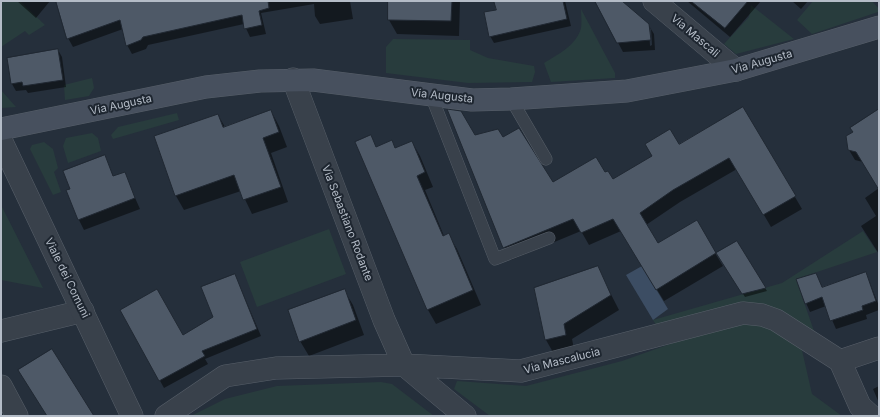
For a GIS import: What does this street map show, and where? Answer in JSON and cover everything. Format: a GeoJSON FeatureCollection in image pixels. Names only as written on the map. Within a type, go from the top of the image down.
{"type":"FeatureCollection","features":[{"type":"Feature","properties":{"kind":"main road","name":"Via Augusta"},"geometry":{"type":"LineString","coordinates":[[1,129],[206,87],[293,80],[319,81],[472,100],[510,99],[627,91],[736,70],[879,27]]}},
{"type":"Feature","properties":{"kind":"street","name":"Via Mascali"},"geometry":{"type":"LineString","coordinates":[[654,1],[736,70]]}},
{"type":"Feature","properties":{"kind":"street","name":"Via Sebastiano Rodante"},"geometry":{"type":"LineString","coordinates":[[293,80],[384,320],[404,365]]}},
{"type":"Feature","properties":{"kind":"street","name":"Viale dei Comuni"},"geometry":{"type":"LineString","coordinates":[[1,140],[132,416]]}},
{"type":"Feature","properties":{"kind":"street"},"geometry":{"type":"LineString","coordinates":[[1,331],[83,311]]}},
{"type":"Feature","properties":{"kind":"street","name":"Via Mascalucia"},"geometry":{"type":"LineString","coordinates":[[166,416],[225,376],[276,368],[404,365],[521,371],[657,337],[743,313],[762,315],[776,320],[840,361]]}},
{"type":"Feature","properties":{"kind":"street"},"geometry":{"type":"LineString","coordinates":[[871,416],[860,406],[840,361],[879,348]]}},
{"type":"Feature","properties":{"kind":"street"},"geometry":{"type":"LineString","coordinates":[[404,365],[465,416]]}},
{"type":"Feature","properties":{"kind":"street"},"geometry":{"type":"LineString","coordinates":[[1,386],[17,416]]}},
{"type":"Feature","properties":{"kind":"lane"},"geometry":{"type":"LineString","coordinates":[[431,95],[495,259],[549,238]]}},
{"type":"Feature","properties":{"kind":"lane"},"geometry":{"type":"LineString","coordinates":[[510,99],[546,160]]}},
{"type":"Feature","properties":{"kind":"green space"},"geometry":{"type":"Polygon","coordinates":[[[1,1],[20,1],[45,25],[29,35],[25,31],[1,47],[1,1]]]}},
{"type":"Feature","properties":{"kind":"green space"},"geometry":{"type":"Polygon","coordinates":[[[813,1],[872,1],[879,9],[878,12],[812,34],[797,20],[813,1]]]}},
{"type":"Feature","properties":{"kind":"green space"},"geometry":{"type":"Polygon","coordinates":[[[751,5],[794,39],[736,54],[724,44],[749,17],[751,5]]]}},
{"type":"Feature","properties":{"kind":"green space"},"geometry":{"type":"Polygon","coordinates":[[[581,9],[615,73],[615,78],[551,82],[544,63],[566,49],[575,40],[581,28],[581,9]]]}},
{"type":"Feature","properties":{"kind":"green space"},"geometry":{"type":"Polygon","coordinates":[[[393,39],[470,40],[470,50],[488,58],[534,66],[535,72],[532,82],[468,83],[386,73],[386,47],[393,39]]]}},
{"type":"Feature","properties":{"kind":"green space"},"geometry":{"type":"Polygon","coordinates":[[[92,78],[94,88],[89,96],[65,100],[64,85],[92,78]]]}},
{"type":"Feature","properties":{"kind":"green space"},"geometry":{"type":"Polygon","coordinates":[[[1,90],[16,107],[1,108],[1,90]]]}},
{"type":"Feature","properties":{"kind":"green space"},"geometry":{"type":"Polygon","coordinates":[[[177,113],[179,120],[113,139],[111,135],[118,127],[177,113]]]}},
{"type":"Feature","properties":{"kind":"green space"},"geometry":{"type":"Polygon","coordinates":[[[92,133],[98,138],[101,151],[68,163],[63,146],[66,138],[92,133]]]}},
{"type":"Feature","properties":{"kind":"green space"},"geometry":{"type":"Polygon","coordinates":[[[44,142],[53,149],[58,168],[54,172],[61,192],[53,195],[30,149],[32,145],[44,142]]]}},
{"type":"Feature","properties":{"kind":"green space"},"geometry":{"type":"Polygon","coordinates":[[[1,205],[43,288],[1,280],[1,205]]]}},
{"type":"Feature","properties":{"kind":"green space"},"geometry":{"type":"Polygon","coordinates":[[[329,229],[346,274],[257,307],[240,262],[329,229]]]}},
{"type":"Feature","properties":{"kind":"green space"},"geometry":{"type":"Polygon","coordinates":[[[863,231],[877,252],[796,279],[815,334],[785,319],[658,328],[653,320],[782,283],[863,231]]]}},
{"type":"Feature","properties":{"kind":"green space"},"geometry":{"type":"Polygon","coordinates":[[[735,321],[758,321],[801,346],[812,394],[842,416],[490,416],[454,389],[457,381],[526,386],[622,361],[735,321]]]}},
{"type":"Feature","properties":{"kind":"green space"},"geometry":{"type":"Polygon","coordinates":[[[381,382],[392,384],[434,416],[191,416],[225,399],[277,386],[381,382]]]}},
{"type":"Feature","properties":{"kind":"water"},"geometry":{"type":"Polygon","coordinates":[[[642,266],[668,309],[653,320],[626,275],[642,266]]]}},
{"type":"Feature","properties":{"kind":"building"},"geometry":{"type":"Polygon","coordinates":[[[56,1],[268,1],[269,8],[259,11],[262,25],[244,29],[242,15],[143,37],[141,40],[126,46],[120,20],[67,39],[56,1]]]}},
{"type":"Feature","properties":{"kind":"building"},"geometry":{"type":"Polygon","coordinates":[[[388,1],[452,1],[451,21],[388,20],[388,1]]]}},
{"type":"Feature","properties":{"kind":"building"},"geometry":{"type":"Polygon","coordinates":[[[494,1],[563,1],[567,19],[489,37],[484,12],[496,10],[494,1]]]}},
{"type":"Feature","properties":{"kind":"building"},"geometry":{"type":"Polygon","coordinates":[[[595,1],[622,1],[649,24],[651,40],[617,43],[595,1]]]}},
{"type":"Feature","properties":{"kind":"building"},"geometry":{"type":"Polygon","coordinates":[[[691,1],[748,1],[725,28],[691,1]]]}},
{"type":"Feature","properties":{"kind":"building"},"geometry":{"type":"Polygon","coordinates":[[[58,49],[63,80],[23,86],[22,82],[11,84],[7,58],[58,49]]]}},
{"type":"Feature","properties":{"kind":"building"},"geometry":{"type":"Polygon","coordinates":[[[743,107],[796,196],[763,215],[729,158],[673,190],[640,213],[658,243],[697,220],[716,253],[656,290],[613,219],[581,233],[573,219],[503,248],[447,109],[461,111],[475,135],[498,129],[503,137],[519,128],[553,182],[596,157],[605,172],[608,171],[613,179],[652,156],[645,144],[670,129],[679,144],[743,107]]]}},
{"type":"Feature","properties":{"kind":"building"},"geometry":{"type":"Polygon","coordinates":[[[879,109],[879,190],[856,152],[848,150],[846,136],[853,132],[850,128],[879,109]]]}},
{"type":"Feature","properties":{"kind":"building"},"geometry":{"type":"Polygon","coordinates":[[[271,110],[279,132],[263,138],[281,187],[243,200],[234,175],[175,196],[154,136],[218,114],[223,127],[271,110]]]}},
{"type":"Feature","properties":{"kind":"building"},"geometry":{"type":"Polygon","coordinates":[[[371,135],[376,147],[392,140],[395,148],[412,141],[425,172],[417,176],[443,236],[449,233],[473,290],[427,310],[355,142],[371,135]]]}},
{"type":"Feature","properties":{"kind":"building"},"geometry":{"type":"Polygon","coordinates":[[[105,155],[113,176],[125,172],[135,198],[78,220],[66,190],[70,189],[63,171],[105,155]]]}},
{"type":"Feature","properties":{"kind":"building"},"geometry":{"type":"Polygon","coordinates":[[[737,241],[766,288],[742,294],[716,253],[737,241]]]}},
{"type":"Feature","properties":{"kind":"building"},"geometry":{"type":"Polygon","coordinates":[[[598,266],[611,295],[564,324],[566,335],[545,340],[534,288],[598,266]]]}},
{"type":"Feature","properties":{"kind":"building"},"geometry":{"type":"Polygon","coordinates":[[[866,272],[876,301],[862,306],[863,310],[830,321],[822,297],[805,304],[796,279],[816,273],[822,287],[866,272]]]}},
{"type":"Feature","properties":{"kind":"building"},"geometry":{"type":"Polygon","coordinates":[[[235,274],[257,329],[202,351],[205,356],[159,381],[120,310],[157,289],[183,335],[213,317],[201,287],[235,274]]]}},
{"type":"Feature","properties":{"kind":"building"},"geometry":{"type":"Polygon","coordinates":[[[345,289],[356,320],[299,342],[288,310],[345,289]]]}},
{"type":"Feature","properties":{"kind":"building"},"geometry":{"type":"Polygon","coordinates":[[[52,349],[94,416],[47,416],[18,370],[52,349]]]}}]}
